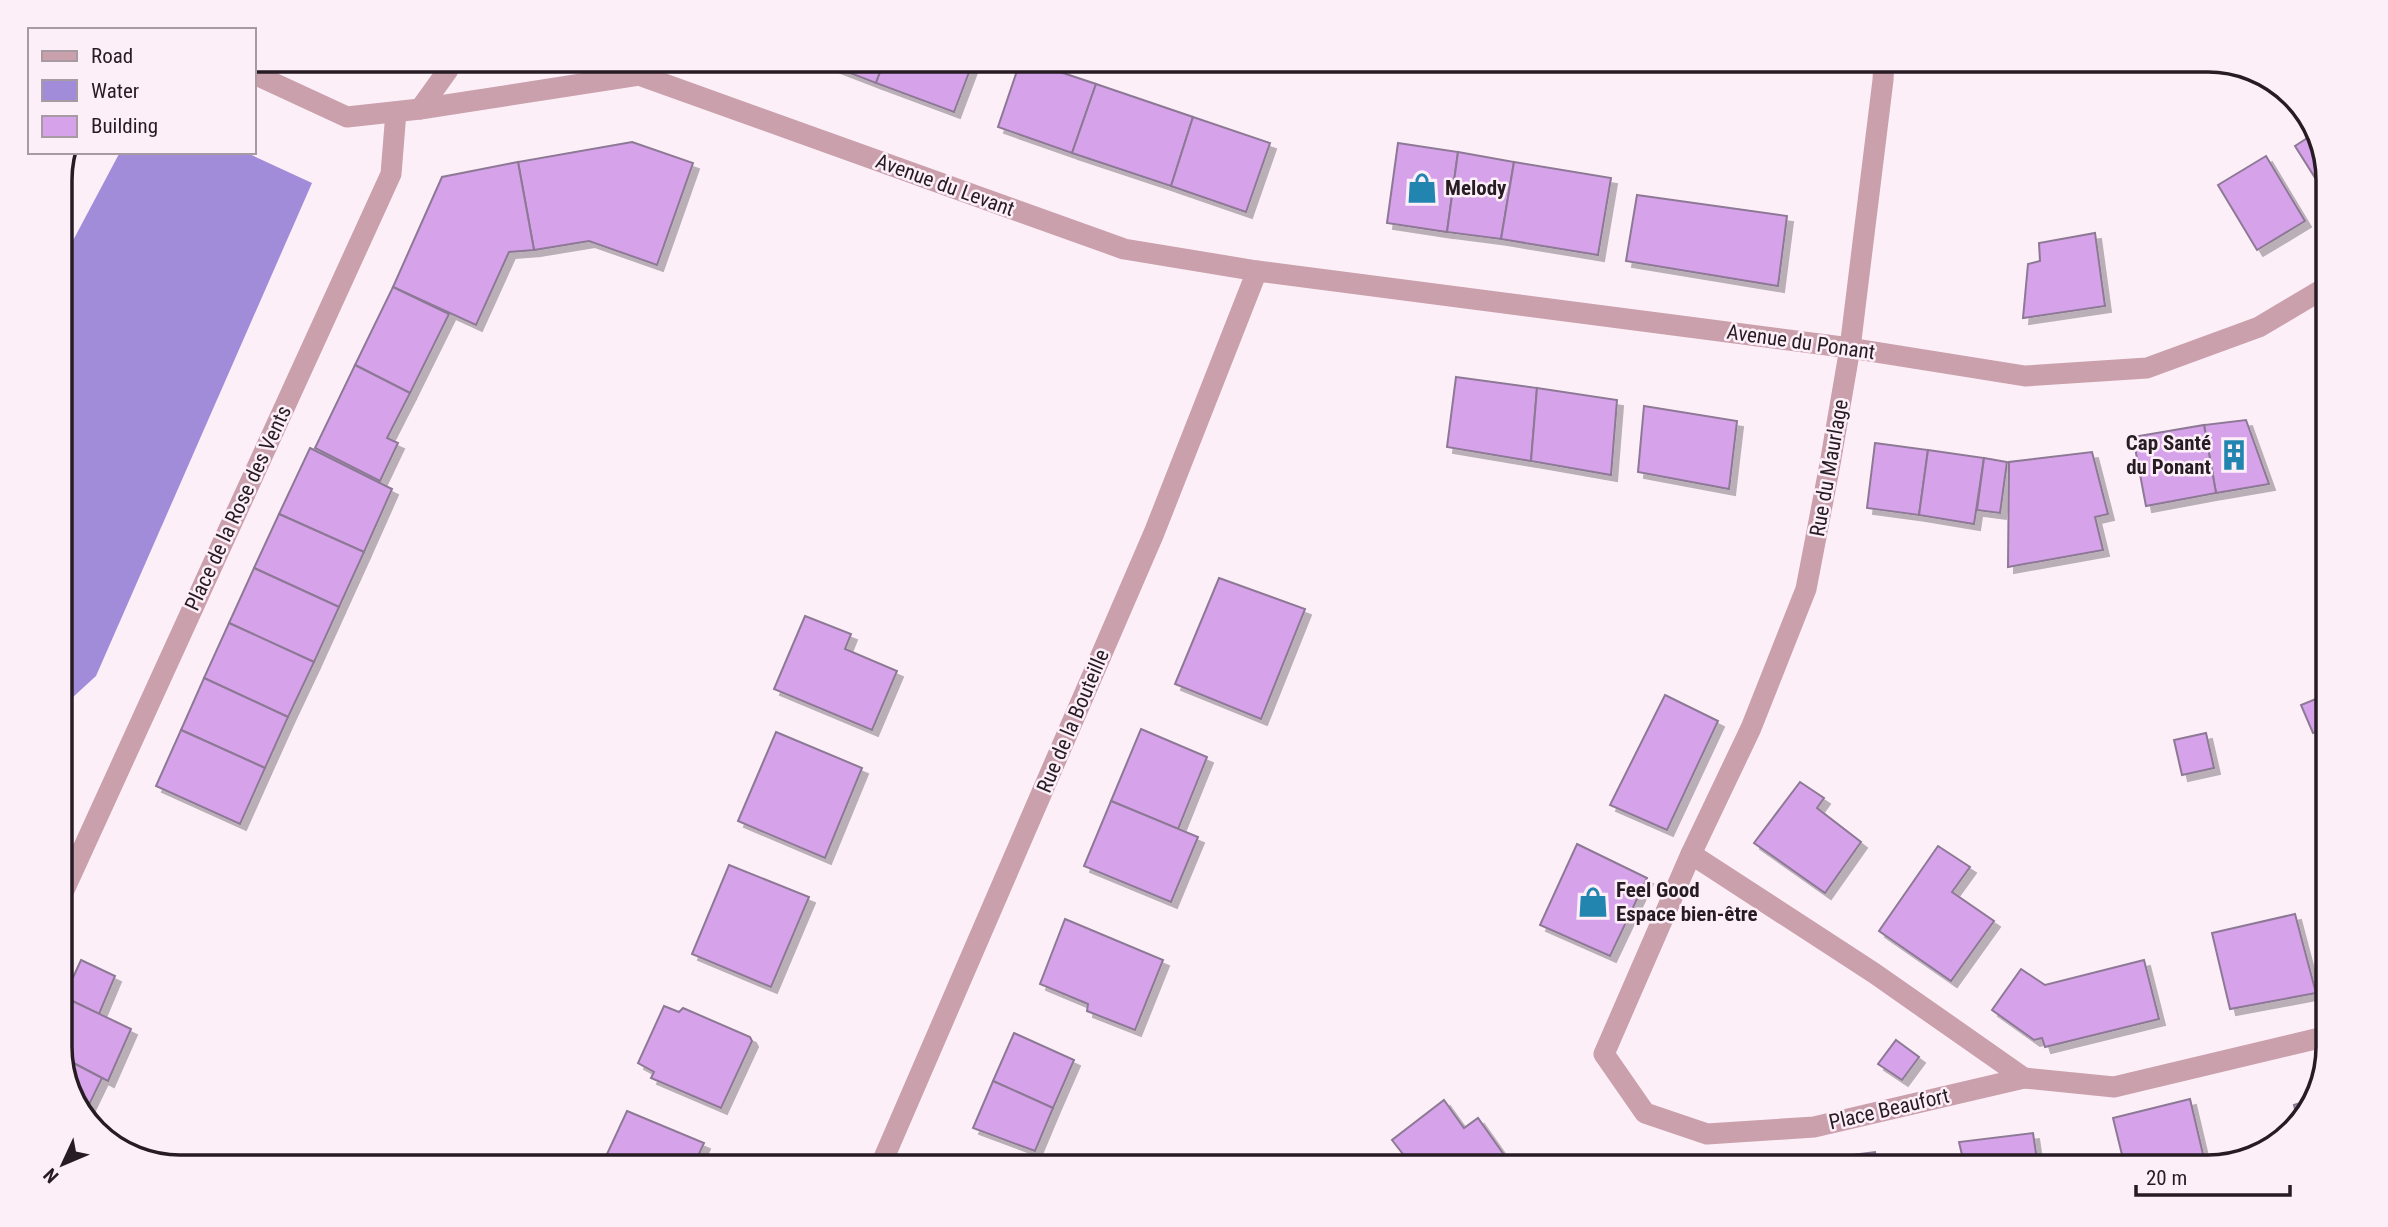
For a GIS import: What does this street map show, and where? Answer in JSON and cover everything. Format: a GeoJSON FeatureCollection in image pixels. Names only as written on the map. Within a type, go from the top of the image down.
{"type":"FeatureCollection","features":[{"type":"Feature","properties":{"kind":"street"},"geometry":{"type":"LineString","coordinates":[[420,109],[448,72]]}},
{"type":"Feature","properties":{"kind":"street","name":"Avenue du Levant"},"geometry":{"type":"LineString","coordinates":[[632,72],[1124,249],[1257,271]]}},
{"type":"Feature","properties":{"kind":"street","name":"Rue du Maurlage"},"geometry":{"type":"LineString","coordinates":[[1691,854],[1751,728],[1806,589],[1850,348],[1883,72]]}},
{"type":"Feature","properties":{"kind":"street","name":"Avenue du Levant"},"geometry":{"type":"LineString","coordinates":[[256,75],[346,117],[420,109],[639,75]]}},
{"type":"Feature","properties":{"kind":"street","name":"Place de la Rose des Vents"},"geometry":{"type":"LineString","coordinates":[[72,873],[391,174],[396,112]]}},
{"type":"Feature","properties":{"kind":"street","name":"Avenue du Ponant"},"geometry":{"type":"LineString","coordinates":[[1257,271],[1850,348],[2025,376],[2147,368],[2259,327],[2316,293]]}},
{"type":"Feature","properties":{"kind":"street","name":"Rue de la Bouteille"},"geometry":{"type":"LineString","coordinates":[[885,1155],[1154,533],[1257,271]]}},
{"type":"Feature","properties":{"kind":"street"},"geometry":{"type":"LineString","coordinates":[[1691,854],[1874,973],[2024,1078],[2114,1087],[2316,1039]]}},
{"type":"Feature","properties":{"kind":"street","name":"Place Beaufort"},"geometry":{"type":"LineString","coordinates":[[1691,854],[1604,1054],[1645,1112],[1707,1134],[1814,1127],[2024,1078]]}},
{"type":"Feature","properties":{"kind":"water"},"geometry":{"type":"Polygon","coordinates":[[[119,154],[249,154],[312,183],[96,676],[72,698],[72,242],[119,154]]]}},
{"type":"Feature","properties":{"kind":"building"},"geometry":{"type":"Polygon","coordinates":[[[848,72],[880,72],[876,83],[848,72]]]}},
{"type":"Feature","properties":{"kind":"building"},"geometry":{"type":"Polygon","coordinates":[[[880,72],[969,72],[954,112],[876,83],[880,72]]]}},
{"type":"Feature","properties":{"kind":"building"},"geometry":{"type":"Polygon","coordinates":[[[1017,72],[1060,72],[1096,84],[1072,153],[998,127],[1017,72]]]}},
{"type":"Feature","properties":{"kind":"building"},"geometry":{"type":"Polygon","coordinates":[[[1096,84],[1193,117],[1171,186],[1072,153],[1096,84]]]}},
{"type":"Feature","properties":{"kind":"building"},"geometry":{"type":"Polygon","coordinates":[[[1193,117],[1270,143],[1246,212],[1171,186],[1193,117]]]}},
{"type":"Feature","properties":{"kind":"building"},"geometry":{"type":"Polygon","coordinates":[[[2307,138],[2314,159],[2316,179],[2295,146],[2307,138]]]}},
{"type":"Feature","properties":{"kind":"building"},"geometry":{"type":"Polygon","coordinates":[[[632,142],[693,163],[657,265],[589,241],[534,250],[518,162],[632,142]]]}},
{"type":"Feature","properties":{"kind":"building","name":"Melody"},"geometry":{"type":"Polygon","coordinates":[[[1398,143],[1458,152],[1447,232],[1387,223],[1398,143]]]}},
{"type":"Feature","properties":{"kind":"building"},"geometry":{"type":"Polygon","coordinates":[[[1458,152],[1514,162],[1501,239],[1447,232],[1458,152]]]}},
{"type":"Feature","properties":{"kind":"building"},"geometry":{"type":"Polygon","coordinates":[[[2266,156],[2305,221],[2257,250],[2218,185],[2266,156]]]}},
{"type":"Feature","properties":{"kind":"building"},"geometry":{"type":"Polygon","coordinates":[[[518,162],[534,250],[509,252],[476,325],[393,287],[442,177],[518,162]]]}},
{"type":"Feature","properties":{"kind":"building"},"geometry":{"type":"Polygon","coordinates":[[[1514,162],[1611,178],[1598,255],[1501,239],[1514,162]]]}},
{"type":"Feature","properties":{"kind":"building"},"geometry":{"type":"Polygon","coordinates":[[[1637,195],[1787,216],[1778,286],[1626,261],[1637,195]]]}},
{"type":"Feature","properties":{"kind":"building"},"geometry":{"type":"Polygon","coordinates":[[[2095,233],[2105,306],[2023,318],[2028,264],[2040,261],[2039,243],[2095,233]]]}},
{"type":"Feature","properties":{"kind":"building"},"geometry":{"type":"Polygon","coordinates":[[[393,287],[449,314],[410,393],[355,365],[393,287]]]}},
{"type":"Feature","properties":{"kind":"building"},"geometry":{"type":"Polygon","coordinates":[[[355,365],[410,393],[387,438],[398,443],[380,481],[315,448],[355,365]]]}},
{"type":"Feature","properties":{"kind":"building"},"geometry":{"type":"Polygon","coordinates":[[[1456,377],[1537,388],[1531,461],[1447,447],[1456,377]]]}},
{"type":"Feature","properties":{"kind":"building"},"geometry":{"type":"Polygon","coordinates":[[[1537,388],[1617,400],[1611,475],[1531,461],[1537,388]]]}},
{"type":"Feature","properties":{"kind":"building"},"geometry":{"type":"Polygon","coordinates":[[[1644,406],[1737,421],[1729,489],[1638,472],[1644,406]]]}},
{"type":"Feature","properties":{"kind":"building","name":"Cap Santé du Ponant"},"geometry":{"type":"Polygon","coordinates":[[[2246,420],[2269,484],[2216,493],[2204,425],[2246,420]]]}},
{"type":"Feature","properties":{"kind":"building"},"geometry":{"type":"Polygon","coordinates":[[[2204,425],[2216,493],[2146,506],[2133,437],[2204,425]]]}},
{"type":"Feature","properties":{"kind":"building"},"geometry":{"type":"Polygon","coordinates":[[[1875,443],[1928,450],[1919,515],[1867,508],[1875,443]]]}},
{"type":"Feature","properties":{"kind":"building"},"geometry":{"type":"Polygon","coordinates":[[[310,448],[392,489],[364,552],[279,514],[310,448]]]}},
{"type":"Feature","properties":{"kind":"building"},"geometry":{"type":"Polygon","coordinates":[[[1928,450],[1984,458],[1974,524],[1919,515],[1928,450]]]}},
{"type":"Feature","properties":{"kind":"building"},"geometry":{"type":"Polygon","coordinates":[[[2092,452],[2108,514],[2095,517],[2103,550],[2008,567],[2009,462],[2092,452]]]}},
{"type":"Feature","properties":{"kind":"building"},"geometry":{"type":"Polygon","coordinates":[[[1984,458],[2007,462],[2000,513],[1977,510],[1984,458]]]}},
{"type":"Feature","properties":{"kind":"building"},"geometry":{"type":"Polygon","coordinates":[[[279,514],[364,552],[339,607],[254,568],[279,514]]]}},
{"type":"Feature","properties":{"kind":"building"},"geometry":{"type":"Polygon","coordinates":[[[254,568],[339,607],[314,662],[229,623],[254,568]]]}},
{"type":"Feature","properties":{"kind":"building"},"geometry":{"type":"Polygon","coordinates":[[[1219,578],[1305,609],[1261,719],[1175,684],[1219,578]]]}},
{"type":"Feature","properties":{"kind":"building"},"geometry":{"type":"Polygon","coordinates":[[[805,616],[851,634],[845,649],[897,671],[872,730],[774,689],[805,616]]]}},
{"type":"Feature","properties":{"kind":"building"},"geometry":{"type":"Polygon","coordinates":[[[229,623],[314,662],[288,717],[204,678],[229,623]]]}},
{"type":"Feature","properties":{"kind":"building"},"geometry":{"type":"Polygon","coordinates":[[[204,678],[288,717],[265,768],[181,730],[204,678]]]}},
{"type":"Feature","properties":{"kind":"building"},"geometry":{"type":"Polygon","coordinates":[[[1665,695],[1718,721],[1667,830],[1610,805],[1665,695]]]}},
{"type":"Feature","properties":{"kind":"building"},"geometry":{"type":"Polygon","coordinates":[[[2316,699],[2316,732],[2313,733],[2301,705],[2316,699]]]}},
{"type":"Feature","properties":{"kind":"building"},"geometry":{"type":"Polygon","coordinates":[[[1141,729],[1207,757],[1178,829],[1111,801],[1141,729]]]}},
{"type":"Feature","properties":{"kind":"building"},"geometry":{"type":"Polygon","coordinates":[[[181,730],[265,768],[240,824],[156,786],[181,730]]]}},
{"type":"Feature","properties":{"kind":"building"},"geometry":{"type":"Polygon","coordinates":[[[776,732],[862,768],[825,858],[738,821],[776,732]]]}},
{"type":"Feature","properties":{"kind":"building"},"geometry":{"type":"Polygon","coordinates":[[[2206,733],[2214,768],[2182,775],[2174,740],[2206,733]]]}},
{"type":"Feature","properties":{"kind":"building"},"geometry":{"type":"Polygon","coordinates":[[[1800,782],[1824,798],[1817,808],[1861,842],[1825,893],[1754,843],[1800,782]]]}},
{"type":"Feature","properties":{"kind":"building"},"geometry":{"type":"Polygon","coordinates":[[[1111,801],[1198,837],[1171,902],[1084,866],[1111,801]]]}},
{"type":"Feature","properties":{"kind":"building","name":"Feel Good Espace bien-être"},"geometry":{"type":"Polygon","coordinates":[[[1577,844],[1647,878],[1610,956],[1540,925],[1577,844]]]}},
{"type":"Feature","properties":{"kind":"building"},"geometry":{"type":"Polygon","coordinates":[[[1938,846],[1970,867],[1952,892],[1994,921],[1951,981],[1879,931],[1938,846]]]}},
{"type":"Feature","properties":{"kind":"building"},"geometry":{"type":"Polygon","coordinates":[[[729,865],[809,897],[771,987],[692,954],[729,865]]]}},
{"type":"Feature","properties":{"kind":"building"},"geometry":{"type":"Polygon","coordinates":[[[2295,914],[2316,993],[2230,1009],[2212,933],[2295,914]]]}},
{"type":"Feature","properties":{"kind":"building"},"geometry":{"type":"Polygon","coordinates":[[[1065,919],[1163,960],[1135,1030],[1087,1011],[1088,1004],[1040,984],[1065,919]]]}},
{"type":"Feature","properties":{"kind":"building"},"geometry":{"type":"Polygon","coordinates":[[[81,960],[115,976],[99,1014],[72,1001],[72,980],[81,960]]]}},
{"type":"Feature","properties":{"kind":"building"},"geometry":{"type":"Polygon","coordinates":[[[2144,960],[2159,1019],[2045,1047],[2042,1038],[2034,1040],[1992,1010],[2021,969],[2045,985],[2144,960]]]}},
{"type":"Feature","properties":{"kind":"building"},"geometry":{"type":"Polygon","coordinates":[[[72,1001],[131,1029],[108,1081],[73,1063],[72,1001]]]}},
{"type":"Feature","properties":{"kind":"building"},"geometry":{"type":"Polygon","coordinates":[[[664,1006],[679,1012],[683,1008],[750,1037],[752,1041],[721,1108],[651,1078],[654,1072],[638,1063],[664,1006]]]}},
{"type":"Feature","properties":{"kind":"building"},"geometry":{"type":"Polygon","coordinates":[[[1014,1033],[1074,1060],[1053,1108],[993,1081],[1014,1033]]]}},
{"type":"Feature","properties":{"kind":"building"},"geometry":{"type":"Polygon","coordinates":[[[1896,1040],[1919,1057],[1902,1080],[1878,1064],[1896,1040]]]}},
{"type":"Feature","properties":{"kind":"building"},"geometry":{"type":"Polygon","coordinates":[[[73,1063],[102,1078],[89,1105],[78,1082],[73,1063]]]}},
{"type":"Feature","properties":{"kind":"building"},"geometry":{"type":"Polygon","coordinates":[[[993,1081],[1053,1108],[1035,1151],[973,1128],[993,1081]]]}},
{"type":"Feature","properties":{"kind":"building"},"geometry":{"type":"Polygon","coordinates":[[[2190,1099],[2203,1155],[2122,1155],[2113,1118],[2190,1099]]]}},
{"type":"Feature","properties":{"kind":"building"},"geometry":{"type":"Polygon","coordinates":[[[1444,1100],[1464,1128],[1478,1118],[1504,1155],[1404,1155],[1392,1140],[1444,1100]]]}},
{"type":"Feature","properties":{"kind":"building"},"geometry":{"type":"Polygon","coordinates":[[[627,1111],[704,1143],[698,1155],[607,1155],[627,1111]]]}},
{"type":"Feature","properties":{"kind":"building"},"geometry":{"type":"Polygon","coordinates":[[[2033,1133],[2036,1155],[1962,1155],[1959,1142],[2033,1133]]]}},
{"type":"Feature","properties":{"kind":"building"},"geometry":{"type":"Polygon","coordinates":[[[1875,1152],[1875,1155],[1851,1155],[1875,1152]]]}},
{"type":"Feature","properties":{"kind":"place","name":"Melody"},"geometry":{"type":"Point","coordinates":[1422,188]}},
{"type":"Feature","properties":{"kind":"place","name":"Cap Santé du Ponant"},"geometry":{"type":"Point","coordinates":[2234,455]}},
{"type":"Feature","properties":{"kind":"place","name":"Feel Good Espace bien-être"},"geometry":{"type":"Point","coordinates":[1593,902]}}]}
